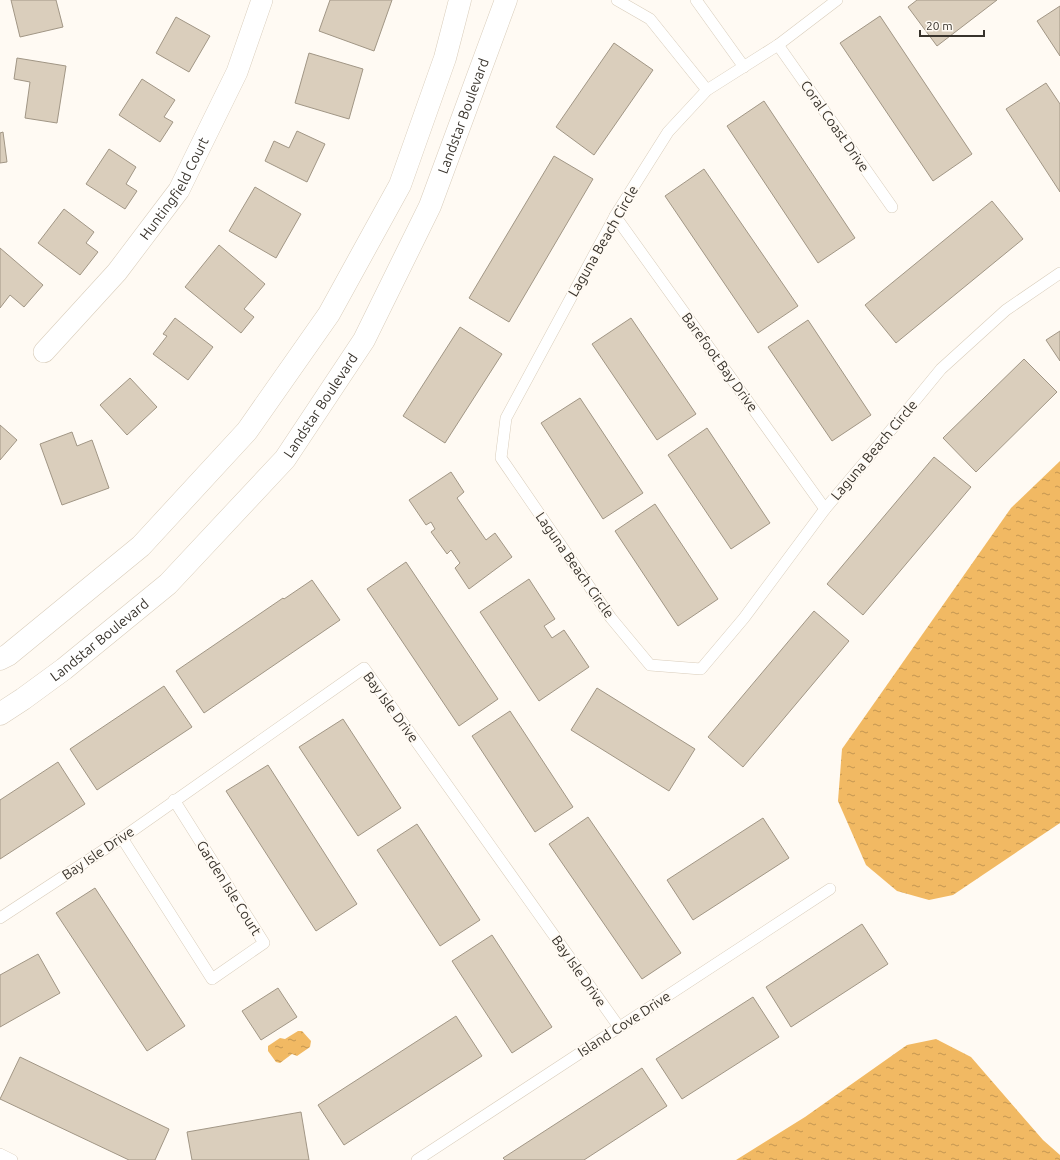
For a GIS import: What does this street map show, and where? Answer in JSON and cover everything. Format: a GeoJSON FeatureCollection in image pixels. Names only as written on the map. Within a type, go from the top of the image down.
{"type":"FeatureCollection","features":[{"type":"Feature","properties":{"kind":"main road"},"geometry":{"type":"LineString","coordinates":[[0,659],[141,546],[247,431],[261,412],[328,314],[400,185],[445,58],[460,0]]}},
{"type":"Feature","properties":{"kind":"main road","name":"Landstar Boulevard"},"geometry":{"type":"LineString","coordinates":[[0,714],[64,669],[168,584],[285,459],[364,340],[426,213],[506,0]]}},
{"type":"Feature","properties":{"kind":"street","name":"Huntingfield Court"},"geometry":{"type":"LineString","coordinates":[[44,352],[117,272],[179,190],[237,72],[262,0]]}},
{"type":"Feature","properties":{"kind":"lane"},"geometry":{"type":"LineString","coordinates":[[617,0],[650,19],[707,90]]}},
{"type":"Feature","properties":{"kind":"lane"},"geometry":{"type":"LineString","coordinates":[[696,0],[744,67]]}},
{"type":"Feature","properties":{"kind":"lane","name":"Laguna Beach Circle"},"geometry":{"type":"LineString","coordinates":[[837,0],[778,45],[707,90],[668,132],[615,216],[506,418],[501,458],[611,618],[650,666],[701,669],[744,618],[825,509],[941,369],[1006,310],[1060,273]]}},
{"type":"Feature","properties":{"kind":"lane","name":"Coral Coast Drive"},"geometry":{"type":"LineString","coordinates":[[778,45],[892,207]]}},
{"type":"Feature","properties":{"kind":"lane","name":"Barefoot Bay Drive"},"geometry":{"type":"LineString","coordinates":[[615,216],[825,509]]}},
{"type":"Feature","properties":{"kind":"lane","name":"Bay Isle Drive"},"geometry":{"type":"LineString","coordinates":[[0,918],[122,838],[174,800],[364,668],[619,1028]]}},
{"type":"Feature","properties":{"kind":"lane","name":"Garden Isle Court"},"geometry":{"type":"LineString","coordinates":[[122,838],[212,979],[264,943],[174,800]]}},
{"type":"Feature","properties":{"kind":"lane","name":"Island Cove Drive"},"geometry":{"type":"LineString","coordinates":[[417,1160],[830,889]]}},
{"type":"Feature","properties":{"kind":"lane"},"geometry":{"type":"LineString","coordinates":[[0,1154],[12,1160]]}},
{"type":"Feature","properties":{"kind":"water"},"geometry":{"type":"Polygon","coordinates":[[[1060,461],[1060,823],[953,895],[929,900],[897,891],[866,865],[838,801],[842,749],[1011,508],[1060,461]]]}},
{"type":"Feature","properties":{"kind":"water"},"geometry":{"type":"Polygon","coordinates":[[[298,1031],[302,1031],[311,1041],[310,1047],[297,1056],[292,1054],[280,1063],[276,1062],[268,1051],[268,1046],[280,1038],[285,1039],[298,1031]]]}},
{"type":"Feature","properties":{"kind":"water"},"geometry":{"type":"Polygon","coordinates":[[[936,1039],[971,1057],[1043,1140],[1060,1155],[1060,1160],[736,1160],[805,1117],[907,1045],[936,1039]]]}},
{"type":"Feature","properties":{"kind":"building"},"geometry":{"type":"Polygon","coordinates":[[[11,0],[56,0],[63,27],[20,37],[11,0]]]}},
{"type":"Feature","properties":{"kind":"building"},"geometry":{"type":"Polygon","coordinates":[[[330,0],[392,0],[374,51],[319,31],[330,0]]]}},
{"type":"Feature","properties":{"kind":"building"},"geometry":{"type":"Polygon","coordinates":[[[917,0],[997,0],[937,46],[908,7],[917,0]]]}},
{"type":"Feature","properties":{"kind":"building"},"geometry":{"type":"Polygon","coordinates":[[[1060,6],[1060,56],[1037,21],[1060,6]]]}},
{"type":"Feature","properties":{"kind":"building"},"geometry":{"type":"Polygon","coordinates":[[[880,16],[972,154],[933,181],[840,43],[880,16]]]}},
{"type":"Feature","properties":{"kind":"building"},"geometry":{"type":"Polygon","coordinates":[[[176,17],[210,36],[189,72],[156,53],[176,17]]]}},
{"type":"Feature","properties":{"kind":"building"},"geometry":{"type":"Polygon","coordinates":[[[614,43],[653,70],[594,155],[556,127],[614,43]]]}},
{"type":"Feature","properties":{"kind":"building"},"geometry":{"type":"Polygon","coordinates":[[[309,53],[363,69],[349,119],[295,103],[309,53]]]}},
{"type":"Feature","properties":{"kind":"building"},"geometry":{"type":"Polygon","coordinates":[[[17,58],[66,66],[57,123],[25,118],[30,82],[14,79],[17,58]]]}},
{"type":"Feature","properties":{"kind":"building"},"geometry":{"type":"Polygon","coordinates":[[[142,79],[175,100],[164,117],[173,122],[160,142],[119,115],[142,79]]]}},
{"type":"Feature","properties":{"kind":"building"},"geometry":{"type":"Polygon","coordinates":[[[1046,83],[1060,104],[1060,192],[1006,109],[1046,83]]]}},
{"type":"Feature","properties":{"kind":"building"},"geometry":{"type":"Polygon","coordinates":[[[764,101],[855,238],[818,263],[727,126],[764,101]]]}},
{"type":"Feature","properties":{"kind":"building"},"geometry":{"type":"Polygon","coordinates":[[[297,131],[325,144],[307,182],[265,161],[274,141],[289,148],[297,131]]]}},
{"type":"Feature","properties":{"kind":"building"},"geometry":{"type":"Polygon","coordinates":[[[3,132],[7,162],[0,163],[0,133],[3,132]]]}},
{"type":"Feature","properties":{"kind":"building"},"geometry":{"type":"Polygon","coordinates":[[[109,149],[136,167],[126,184],[137,191],[125,209],[86,184],[109,149]]]}},
{"type":"Feature","properties":{"kind":"building"},"geometry":{"type":"Polygon","coordinates":[[[554,156],[593,179],[509,322],[469,298],[554,156]]]}},
{"type":"Feature","properties":{"kind":"building"},"geometry":{"type":"Polygon","coordinates":[[[704,169],[798,306],[758,333],[665,196],[704,169]]]}},
{"type":"Feature","properties":{"kind":"building"},"geometry":{"type":"Polygon","coordinates":[[[255,187],[301,214],[276,258],[229,231],[255,187]]]}},
{"type":"Feature","properties":{"kind":"building"},"geometry":{"type":"Polygon","coordinates":[[[992,201],[1023,239],[896,343],[865,305],[992,201]]]}},
{"type":"Feature","properties":{"kind":"building"},"geometry":{"type":"Polygon","coordinates":[[[64,209],[94,232],[86,243],[98,252],[80,275],[38,243],[64,209]]]}},
{"type":"Feature","properties":{"kind":"building"},"geometry":{"type":"Polygon","coordinates":[[[219,245],[265,284],[244,309],[254,317],[241,333],[185,287],[219,245]]]}},
{"type":"Feature","properties":{"kind":"building"},"geometry":{"type":"Polygon","coordinates":[[[0,248],[43,285],[24,307],[10,295],[0,308],[0,248]]]}},
{"type":"Feature","properties":{"kind":"building"},"geometry":{"type":"Polygon","coordinates":[[[175,318],[213,347],[188,380],[153,354],[167,336],[163,334],[175,318]]]}},
{"type":"Feature","properties":{"kind":"building"},"geometry":{"type":"Polygon","coordinates":[[[631,318],[696,414],[657,440],[592,344],[631,318]]]}},
{"type":"Feature","properties":{"kind":"building"},"geometry":{"type":"Polygon","coordinates":[[[808,320],[871,415],[832,441],[768,347],[808,320]]]}},
{"type":"Feature","properties":{"kind":"building"},"geometry":{"type":"Polygon","coordinates":[[[460,327],[502,354],[445,443],[403,416],[460,327]]]}},
{"type":"Feature","properties":{"kind":"building"},"geometry":{"type":"Polygon","coordinates":[[[1060,331],[1060,361],[1046,340],[1060,331]]]}},
{"type":"Feature","properties":{"kind":"building"},"geometry":{"type":"Polygon","coordinates":[[[1024,359],[1057,392],[976,472],[943,438],[1024,359]]]}},
{"type":"Feature","properties":{"kind":"building"},"geometry":{"type":"Polygon","coordinates":[[[130,378],[157,407],[127,435],[100,405],[130,378]]]}},
{"type":"Feature","properties":{"kind":"building"},"geometry":{"type":"Polygon","coordinates":[[[580,398],[643,493],[603,519],[541,423],[580,398]]]}},
{"type":"Feature","properties":{"kind":"building"},"geometry":{"type":"Polygon","coordinates":[[[0,425],[17,440],[0,460],[0,425]]]}},
{"type":"Feature","properties":{"kind":"building"},"geometry":{"type":"Polygon","coordinates":[[[707,428],[770,523],[731,549],[668,455],[707,428]]]}},
{"type":"Feature","properties":{"kind":"building"},"geometry":{"type":"Polygon","coordinates":[[[72,432],[77,446],[92,440],[109,488],[62,505],[40,444],[72,432]]]}},
{"type":"Feature","properties":{"kind":"building"},"geometry":{"type":"Polygon","coordinates":[[[934,457],[971,487],[863,615],[827,584],[934,457]]]}},
{"type":"Feature","properties":{"kind":"building"},"geometry":{"type":"Polygon","coordinates":[[[451,472],[464,492],[457,498],[486,540],[495,533],[512,557],[469,589],[455,568],[460,563],[451,550],[447,554],[431,532],[435,529],[431,522],[426,525],[409,500],[451,472]]]}},
{"type":"Feature","properties":{"kind":"building"},"geometry":{"type":"Polygon","coordinates":[[[655,504],[718,599],[678,626],[615,531],[655,504]]]}},
{"type":"Feature","properties":{"kind":"building"},"geometry":{"type":"Polygon","coordinates":[[[406,562],[498,699],[459,726],[367,589],[406,562]]]}},
{"type":"Feature","properties":{"kind":"building"},"geometry":{"type":"Polygon","coordinates":[[[529,579],[555,619],[544,626],[552,638],[564,630],[589,667],[539,701],[480,612],[529,579]]]}},
{"type":"Feature","properties":{"kind":"building"},"geometry":{"type":"Polygon","coordinates":[[[312,580],[340,620],[204,713],[176,671],[312,580]]]}},
{"type":"Feature","properties":{"kind":"building"},"geometry":{"type":"Polygon","coordinates":[[[814,611],[849,641],[743,767],[708,737],[814,611]]]}},
{"type":"Feature","properties":{"kind":"building"},"geometry":{"type":"Polygon","coordinates":[[[164,686],[192,727],[97,790],[70,749],[164,686]]]}},
{"type":"Feature","properties":{"kind":"building"},"geometry":{"type":"Polygon","coordinates":[[[597,688],[695,749],[669,791],[571,730],[597,688]]]}},
{"type":"Feature","properties":{"kind":"building"},"geometry":{"type":"Polygon","coordinates":[[[510,711],[573,807],[535,832],[472,736],[510,711]]]}},
{"type":"Feature","properties":{"kind":"building"},"geometry":{"type":"Polygon","coordinates":[[[343,719],[401,808],[358,836],[299,747],[343,719]]]}},
{"type":"Feature","properties":{"kind":"building"},"geometry":{"type":"Polygon","coordinates":[[[58,762],[85,804],[0,859],[0,800],[58,762]]]}},
{"type":"Feature","properties":{"kind":"building"},"geometry":{"type":"Polygon","coordinates":[[[268,765],[357,904],[316,931],[226,791],[268,765]]]}},
{"type":"Feature","properties":{"kind":"building"},"geometry":{"type":"Polygon","coordinates":[[[588,817],[681,953],[642,979],[549,844],[588,817]]]}},
{"type":"Feature","properties":{"kind":"building"},"geometry":{"type":"Polygon","coordinates":[[[763,818],[789,858],[693,920],[667,880],[763,818]]]}},
{"type":"Feature","properties":{"kind":"building"},"geometry":{"type":"Polygon","coordinates":[[[417,824],[480,920],[440,946],[377,850],[417,824]]]}},
{"type":"Feature","properties":{"kind":"building"},"geometry":{"type":"Polygon","coordinates":[[[95,888],[185,1026],[147,1051],[56,913],[95,888]]]}},
{"type":"Feature","properties":{"kind":"building"},"geometry":{"type":"Polygon","coordinates":[[[862,924],[888,964],[791,1027],[766,987],[862,924]]]}},
{"type":"Feature","properties":{"kind":"building"},"geometry":{"type":"Polygon","coordinates":[[[492,935],[552,1027],[512,1053],[452,961],[492,935]]]}},
{"type":"Feature","properties":{"kind":"building"},"geometry":{"type":"Polygon","coordinates":[[[38,954],[60,993],[0,1027],[0,975],[38,954]]]}},
{"type":"Feature","properties":{"kind":"building"},"geometry":{"type":"Polygon","coordinates":[[[278,988],[297,1017],[261,1040],[242,1011],[278,988]]]}},
{"type":"Feature","properties":{"kind":"building"},"geometry":{"type":"Polygon","coordinates":[[[753,997],[779,1037],[682,1099],[656,1059],[753,997]]]}},
{"type":"Feature","properties":{"kind":"building"},"geometry":{"type":"Polygon","coordinates":[[[456,1016],[482,1056],[344,1145],[318,1105],[456,1016]]]}},
{"type":"Feature","properties":{"kind":"building"},"geometry":{"type":"Polygon","coordinates":[[[20,1057],[169,1129],[155,1160],[129,1160],[0,1099],[20,1057]]]}},
{"type":"Feature","properties":{"kind":"building"},"geometry":{"type":"Polygon","coordinates":[[[642,1068],[667,1106],[584,1160],[505,1160],[503,1158],[642,1068]]]}},
{"type":"Feature","properties":{"kind":"building"},"geometry":{"type":"Polygon","coordinates":[[[301,1112],[309,1160],[192,1160],[187,1132],[301,1112]]]}}]}
